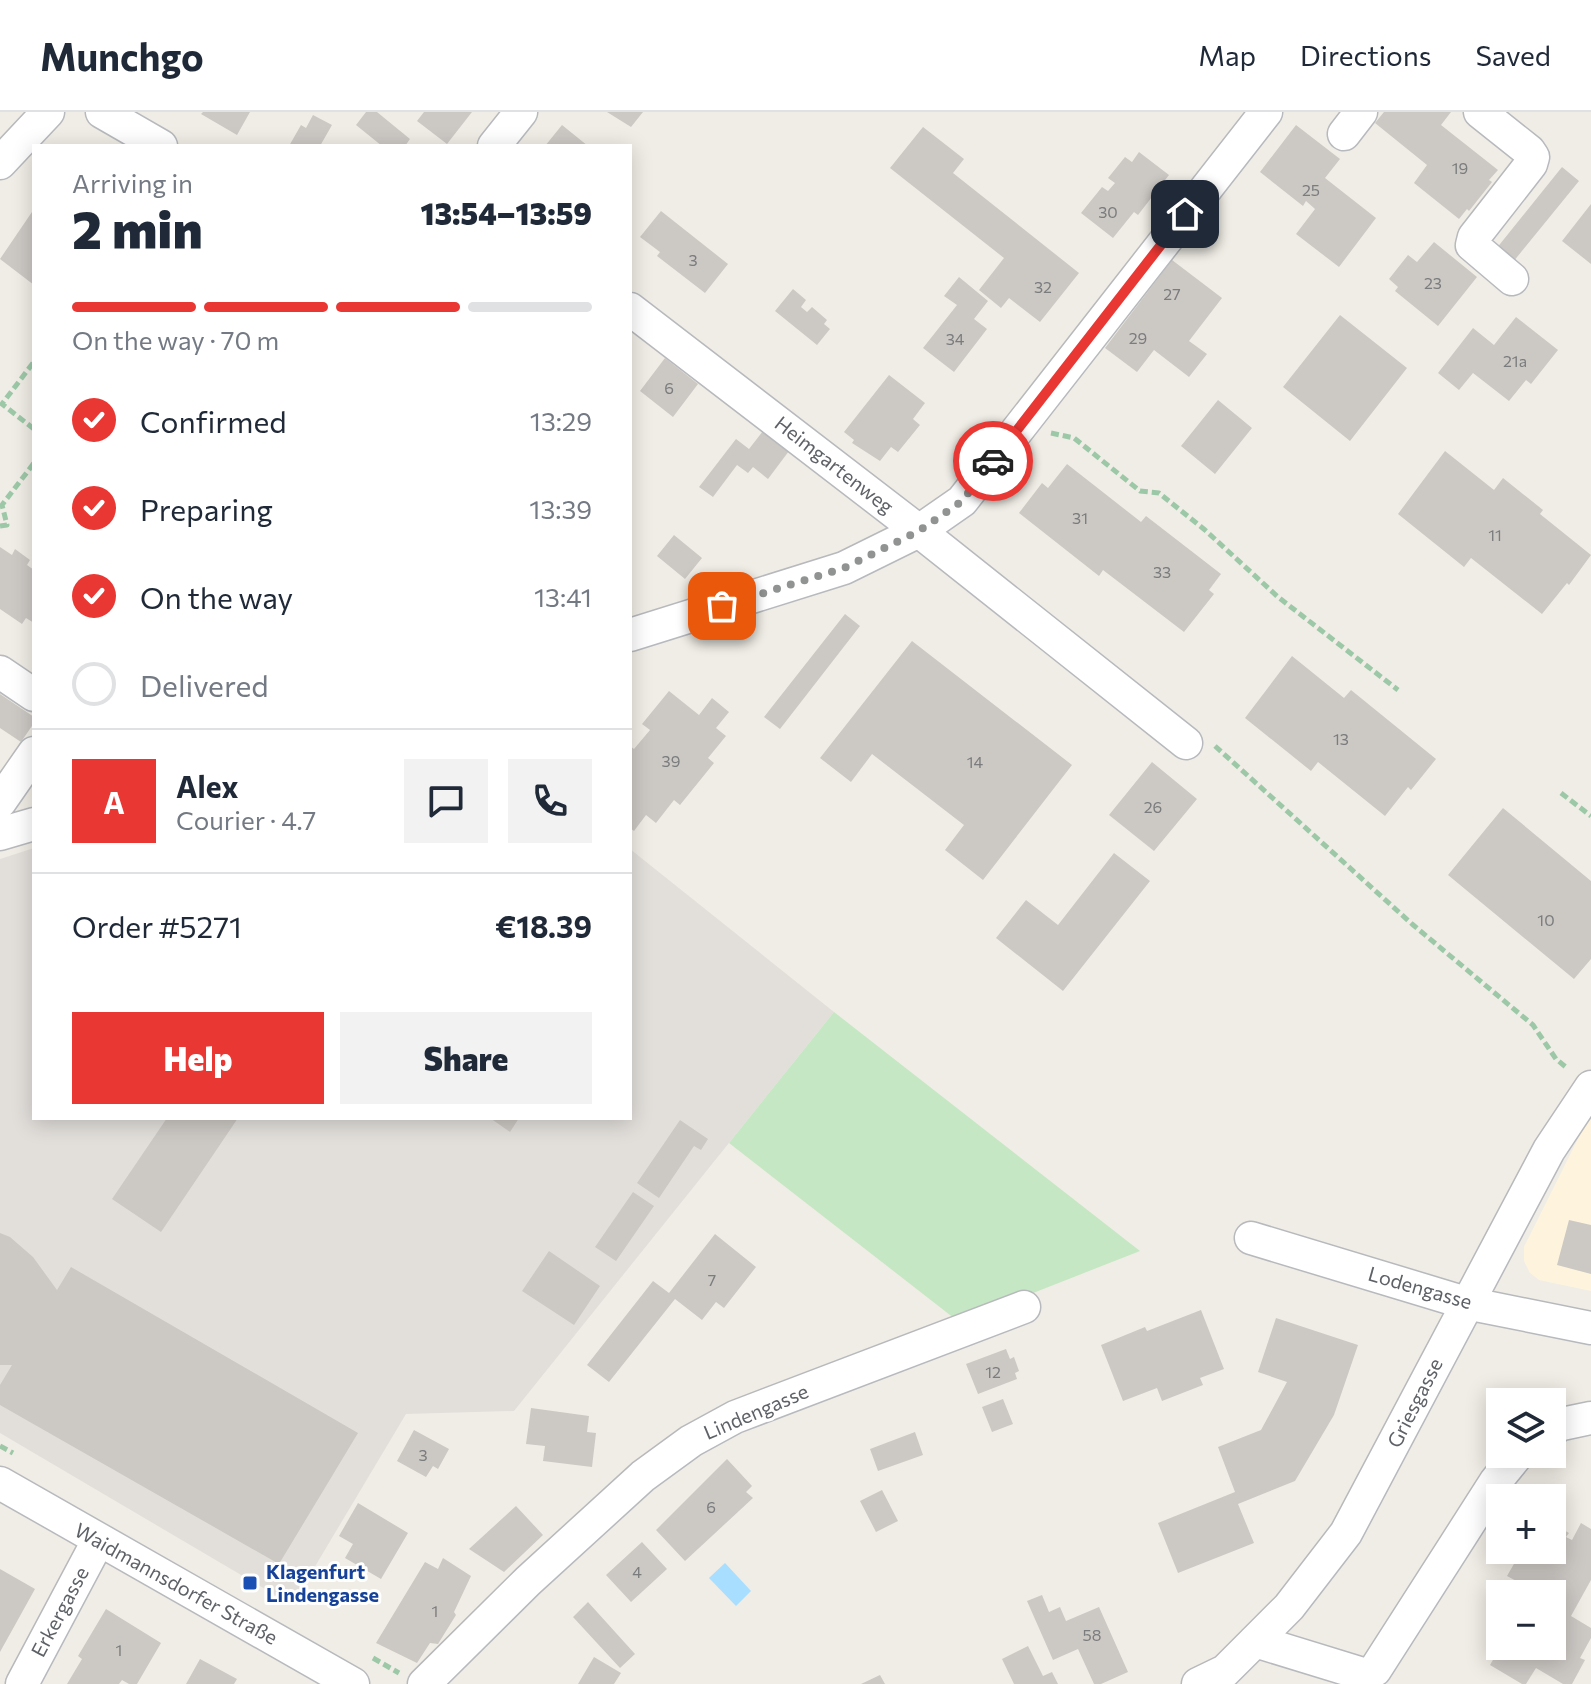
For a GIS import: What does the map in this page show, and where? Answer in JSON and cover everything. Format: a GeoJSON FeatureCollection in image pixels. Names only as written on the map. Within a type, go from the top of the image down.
{"type":"FeatureCollection","features":[{"type":"Feature","properties":{"kind":"street"},"geometry":{"type":"LineString","coordinates":[[0,163],[48,112]]}},
{"type":"Feature","properties":{"kind":"street"},"geometry":{"type":"LineString","coordinates":[[102,112],[158,144]]}},
{"type":"Feature","properties":{"kind":"street"},"geometry":{"type":"LineString","coordinates":[[496,144],[521,112]]}},
{"type":"Feature","properties":{"kind":"street"},"geometry":{"type":"LineString","coordinates":[[632,634],[844,568],[919,531],[962,501],[1266,112]]}},
{"type":"Feature","properties":{"kind":"street"},"geometry":{"type":"LineString","coordinates":[[1480,112],[1533,157],[1531,164],[1474,237],[1472,245],[1512,279]]}},
{"type":"Feature","properties":{"kind":"street","name":"Heimgartenweg"},"geometry":{"type":"LineString","coordinates":[[632,311],[1197,741]]}},
{"type":"Feature","properties":{"kind":"street"},"geometry":{"type":"LineString","coordinates":[[0,672],[32,694]]}},
{"type":"Feature","properties":{"kind":"street"},"geometry":{"type":"LineString","coordinates":[[0,802],[32,756]]}},
{"type":"Feature","properties":{"kind":"street"},"geometry":{"type":"LineString","coordinates":[[0,834],[32,825]]}},
{"type":"Feature","properties":{"kind":"street","name":"Griesgasse"},"geometry":{"type":"LineString","coordinates":[[1198,1684],[1225,1671],[1289,1607],[1346,1533],[1549,1150],[1580,1078]]}},
{"type":"Feature","properties":{"kind":"street","name":"Lodengasse"},"geometry":{"type":"LineString","coordinates":[[1251,1238],[1466,1303],[1591,1328]]}},
{"type":"Feature","properties":{"kind":"street","name":"Lindengasse"},"geometry":{"type":"LineString","coordinates":[[424,1684],[528,1581],[643,1476],[691,1441],[735,1417],[1024,1307]]}},
{"type":"Feature","properties":{"kind":"street"},"geometry":{"type":"LineString","coordinates":[[1566,1423],[1591,1418]]}},
{"type":"Feature","properties":{"kind":"street"},"geometry":{"type":"LineString","coordinates":[[1255,1641],[1366,1675],[1375,1670],[1507,1468]]}},
{"type":"Feature","properties":{"kind":"street","name":"Waidmannsdorfer Straße"},"geometry":{"type":"LineString","coordinates":[[0,1483],[98,1541],[299,1671],[353,1684]]}},
{"type":"Feature","properties":{"kind":"street","name":"Erkergasse"},"geometry":{"type":"LineString","coordinates":[[22,1684],[98,1541]]}},
{"type":"Feature","properties":{"kind":"path"},"geometry":{"type":"LineString","coordinates":[[32,364],[2,404],[32,427]]}},
{"type":"Feature","properties":{"kind":"path"},"geometry":{"type":"LineString","coordinates":[[1019,427],[1074,438],[1140,491],[1159,493],[1205,530],[1278,597],[1398,690]]}},
{"type":"Feature","properties":{"kind":"path"},"geometry":{"type":"LineString","coordinates":[[0,526],[7,525],[2,505],[32,466]]}},
{"type":"Feature","properties":{"kind":"path"},"geometry":{"type":"LineString","coordinates":[[1197,741],[1533,1025],[1556,1059],[1580,1078]]}},
{"type":"Feature","properties":{"kind":"path"},"geometry":{"type":"LineString","coordinates":[[1561,793],[1591,816]]}},
{"type":"Feature","properties":{"kind":"shaded area"},"geometry":{"type":"Polygon","coordinates":[[[32,849],[32,1120],[632,1120],[632,851],[834,1012],[514,1411],[406,1414],[292,1605],[0,1433],[0,859],[32,849]]]}},
{"type":"Feature","properties":{"kind":"shaded area"},"geometry":{"type":"Polygon","coordinates":[[[1591,1113],[1591,1291],[1539,1280],[1530,1273],[1524,1261],[1524,1247],[1591,1113]]]}},
{"type":"Feature","properties":{"kind":"green space"},"geometry":{"type":"Polygon","coordinates":[[[834,1012],[1140,1251],[959,1322],[729,1143],[834,1012]]]}},
{"type":"Feature","properties":{"kind":"water"},"geometry":{"type":"Polygon","coordinates":[[[725,1563],[751,1591],[736,1606],[709,1578],[725,1563]]]}},
{"type":"Feature","properties":{"kind":"building"},"geometry":{"type":"Polygon","coordinates":[[[250,112],[237,135],[201,114],[250,112]]]}},
{"type":"Feature","properties":{"kind":"building"},"geometry":{"type":"Polygon","coordinates":[[[366,112],[377,112],[410,139],[406,144],[380,144],[356,125],[366,112]]]}},
{"type":"Feature","properties":{"kind":"building"},"geometry":{"type":"Polygon","coordinates":[[[424,112],[472,112],[447,144],[417,121],[424,112]]]}},
{"type":"Feature","properties":{"kind":"building"},"geometry":{"type":"Polygon","coordinates":[[[607,112],[643,112],[631,127],[607,112]]]}},
{"type":"Feature","properties":{"kind":"building"},"geometry":{"type":"Polygon","coordinates":[[[1384,112],[1451,112],[1441,125],[1498,170],[1469,211],[1467,209],[1459,219],[1414,183],[1427,165],[1375,123],[1384,112]]]}},
{"type":"Feature","properties":{"kind":"building"},"geometry":{"type":"Polygon","coordinates":[[[313,115],[332,125],[321,144],[290,144],[301,125],[306,128],[313,115]]]}},
{"type":"Feature","properties":{"kind":"building"},"geometry":{"type":"Polygon","coordinates":[[[562,125],[586,144],[547,144],[562,125]]]}},
{"type":"Feature","properties":{"kind":"building"},"geometry":{"type":"Polygon","coordinates":[[[1296,125],[1340,159],[1325,178],[1376,218],[1339,267],[1296,234],[1315,209],[1306,201],[1303,206],[1260,172],[1296,125]]]}},
{"type":"Feature","properties":{"kind":"building"},"geometry":{"type":"Polygon","coordinates":[[[923,127],[964,159],[953,173],[1079,273],[1040,322],[1009,298],[1001,308],[979,290],[1004,258],[890,168],[923,127]]]}},
{"type":"Feature","properties":{"kind":"building"},"geometry":{"type":"Polygon","coordinates":[[[1139,152],[1169,175],[1138,215],[1134,212],[1113,238],[1081,213],[1102,187],[1108,191],[1115,183],[1108,178],[1125,157],[1132,162],[1139,152]]]}},
{"type":"Feature","properties":{"kind":"building"},"geometry":{"type":"Polygon","coordinates":[[[1562,167],[1579,181],[1513,262],[1496,249],[1562,167]]]}},
{"type":"Feature","properties":{"kind":"building"},"geometry":{"type":"Polygon","coordinates":[[[1591,204],[1591,264],[1562,241],[1591,204]]]}},
{"type":"Feature","properties":{"kind":"building"},"geometry":{"type":"Polygon","coordinates":[[[661,211],[728,264],[705,293],[657,256],[660,252],[640,237],[661,211]]]}},
{"type":"Feature","properties":{"kind":"building"},"geometry":{"type":"Polygon","coordinates":[[[32,212],[32,283],[0,259],[32,212]]]}},
{"type":"Feature","properties":{"kind":"building"},"geometry":{"type":"Polygon","coordinates":[[[1434,242],[1477,277],[1438,326],[1395,291],[1398,287],[1389,279],[1408,255],[1417,262],[1434,242]]]}},
{"type":"Feature","properties":{"kind":"building"},"geometry":{"type":"Polygon","coordinates":[[[1172,260],[1222,298],[1189,341],[1207,354],[1189,377],[1154,350],[1137,372],[1105,348],[1172,260]]]}},
{"type":"Feature","properties":{"kind":"building"},"geometry":{"type":"Polygon","coordinates":[[[959,277],[988,301],[974,319],[987,329],[954,372],[923,348],[957,305],[944,296],[959,277]]]}},
{"type":"Feature","properties":{"kind":"building"},"geometry":{"type":"Polygon","coordinates":[[[793,289],[806,300],[801,307],[807,312],[812,307],[827,320],[824,324],[830,329],[817,345],[775,311],[793,289]]]}},
{"type":"Feature","properties":{"kind":"building"},"geometry":{"type":"Polygon","coordinates":[[[1340,315],[1407,368],[1350,441],[1283,387],[1340,315]]]}},
{"type":"Feature","properties":{"kind":"building"},"geometry":{"type":"Polygon","coordinates":[[[1516,317],[1558,350],[1531,384],[1526,380],[1509,401],[1473,373],[1459,390],[1438,373],[1473,328],[1494,345],[1516,317]]]}},
{"type":"Feature","properties":{"kind":"building"},"geometry":{"type":"Polygon","coordinates":[[[665,358],[698,384],[673,417],[640,391],[665,358]]]}},
{"type":"Feature","properties":{"kind":"building"},"geometry":{"type":"Polygon","coordinates":[[[889,375],[925,403],[913,419],[920,425],[898,452],[891,447],[880,461],[852,443],[854,440],[844,432],[889,375]]]}},
{"type":"Feature","properties":{"kind":"building"},"geometry":{"type":"Polygon","coordinates":[[[1218,400],[1252,428],[1215,474],[1181,446],[1218,400]]]}},
{"type":"Feature","properties":{"kind":"building"},"geometry":{"type":"Polygon","coordinates":[[[763,431],[789,451],[768,479],[753,467],[748,473],[737,465],[713,497],[699,487],[736,439],[749,449],[763,431]]]}},
{"type":"Feature","properties":{"kind":"building"},"geometry":{"type":"Polygon","coordinates":[[[1445,451],[1494,490],[1503,478],[1543,510],[1540,514],[1591,555],[1542,614],[1471,558],[1464,567],[1398,514],[1445,451]]]}},
{"type":"Feature","properties":{"kind":"building"},"geometry":{"type":"Polygon","coordinates":[[[1067,464],[1141,522],[1146,516],[1221,574],[1209,590],[1214,594],[1184,632],[1103,570],[1099,576],[1019,513],[1042,483],[1048,488],[1067,464]]]}},
{"type":"Feature","properties":{"kind":"building"},"geometry":{"type":"Polygon","coordinates":[[[674,535],[702,558],[685,579],[657,556],[674,535]]]}},
{"type":"Feature","properties":{"kind":"building"},"geometry":{"type":"Polygon","coordinates":[[[0,547],[12,555],[15,549],[30,560],[27,565],[32,569],[32,622],[26,618],[22,624],[0,609],[0,547]]]}},
{"type":"Feature","properties":{"kind":"building"},"geometry":{"type":"Polygon","coordinates":[[[845,614],[860,626],[780,729],[764,717],[845,614]]]}},
{"type":"Feature","properties":{"kind":"building"},"geometry":{"type":"Polygon","coordinates":[[[912,641],[1072,765],[983,880],[945,850],[964,825],[872,754],[851,782],[820,758],[912,641]]]}},
{"type":"Feature","properties":{"kind":"building"},"geometry":{"type":"Polygon","coordinates":[[[1292,656],[1344,698],[1351,690],[1436,759],[1385,816],[1318,762],[1311,771],[1245,718],[1292,656]]]}},
{"type":"Feature","properties":{"kind":"building"},"geometry":{"type":"Polygon","coordinates":[[[669,691],[699,715],[712,698],[729,712],[716,728],[726,736],[708,758],[714,763],[680,805],[674,800],[656,823],[646,815],[634,831],[632,748],[634,749],[650,730],[642,724],[669,691]]]}},
{"type":"Feature","properties":{"kind":"building"},"geometry":{"type":"Polygon","coordinates":[[[0,694],[32,716],[32,726],[21,742],[0,728],[0,694]]]}},
{"type":"Feature","properties":{"kind":"building"},"geometry":{"type":"Polygon","coordinates":[[[1152,762],[1197,799],[1154,851],[1109,815],[1152,762]]]}},
{"type":"Feature","properties":{"kind":"building"},"geometry":{"type":"Polygon","coordinates":[[[1503,808],[1591,881],[1591,959],[1574,979],[1448,875],[1503,808]]]}},
{"type":"Feature","properties":{"kind":"building"},"geometry":{"type":"Polygon","coordinates":[[[1114,853],[1150,881],[1063,991],[996,938],[1026,900],[1058,925],[1114,853]]]}},
{"type":"Feature","properties":{"kind":"building"},"geometry":{"type":"Polygon","coordinates":[[[166,1120],[237,1120],[161,1232],[112,1199],[166,1120]]]}},
{"type":"Feature","properties":{"kind":"building"},"geometry":{"type":"Polygon","coordinates":[[[493,1120],[518,1120],[510,1132],[493,1120]]]}},
{"type":"Feature","properties":{"kind":"building"},"geometry":{"type":"Polygon","coordinates":[[[680,1120],[708,1139],[701,1150],[694,1146],[659,1198],[637,1183],[680,1120]]]}},
{"type":"Feature","properties":{"kind":"building"},"geometry":{"type":"Polygon","coordinates":[[[633,1192],[654,1206],[616,1261],[595,1247],[633,1192]]]}},
{"type":"Feature","properties":{"kind":"building"},"geometry":{"type":"Polygon","coordinates":[[[1569,1220],[1591,1225],[1591,1274],[1557,1265],[1569,1220]]]}},
{"type":"Feature","properties":{"kind":"building"},"geometry":{"type":"Polygon","coordinates":[[[0,1233],[10,1237],[33,1257],[57,1290],[71,1267],[358,1433],[279,1564],[0,1405],[0,1385],[12,1365],[0,1365],[0,1233]]]}},
{"type":"Feature","properties":{"kind":"building"},"geometry":{"type":"Polygon","coordinates":[[[715,1234],[756,1267],[724,1308],[716,1302],[702,1320],[675,1299],[609,1382],[587,1365],[653,1281],[669,1293],[715,1234]]]}},
{"type":"Feature","properties":{"kind":"building"},"geometry":{"type":"Polygon","coordinates":[[[549,1251],[600,1286],[574,1325],[522,1291],[549,1251]]]}},
{"type":"Feature","properties":{"kind":"building"},"geometry":{"type":"Polygon","coordinates":[[[1201,1310],[1224,1369],[1200,1378],[1203,1385],[1162,1401],[1157,1388],[1123,1401],[1101,1345],[1145,1327],[1147,1331],[1201,1310]]]}},
{"type":"Feature","properties":{"kind":"building"},"geometry":{"type":"Polygon","coordinates":[[[1276,1318],[1358,1345],[1334,1415],[1295,1481],[1238,1504],[1254,1543],[1178,1573],[1158,1523],[1235,1492],[1218,1447],[1261,1430],[1287,1382],[1258,1372],[1276,1318]]]}},
{"type":"Feature","properties":{"kind":"building"},"geometry":{"type":"Polygon","coordinates":[[[1006,1349],[1010,1359],[1014,1357],[1019,1371],[1015,1373],[1017,1379],[978,1394],[966,1364],[1006,1349]]]}},
{"type":"Feature","properties":{"kind":"building"},"geometry":{"type":"Polygon","coordinates":[[[1003,1399],[1013,1424],[992,1432],[982,1407],[1003,1399]]]}},
{"type":"Feature","properties":{"kind":"building"},"geometry":{"type":"Polygon","coordinates":[[[531,1408],[589,1416],[587,1432],[596,1433],[592,1467],[543,1461],[545,1446],[526,1444],[531,1408]]]}},
{"type":"Feature","properties":{"kind":"building"},"geometry":{"type":"Polygon","coordinates":[[[414,1430],[449,1449],[438,1469],[433,1466],[426,1477],[397,1461],[414,1430]]]}},
{"type":"Feature","properties":{"kind":"building"},"geometry":{"type":"Polygon","coordinates":[[[915,1432],[923,1455],[878,1471],[870,1449],[915,1432]]]}},
{"type":"Feature","properties":{"kind":"building"},"geometry":{"type":"Polygon","coordinates":[[[727,1459],[752,1486],[746,1492],[753,1498],[685,1561],[656,1530],[727,1459]]]}},
{"type":"Feature","properties":{"kind":"building"},"geometry":{"type":"Polygon","coordinates":[[[882,1490],[898,1521],[876,1532],[860,1501],[882,1490]]]}},
{"type":"Feature","properties":{"kind":"building"},"geometry":{"type":"Polygon","coordinates":[[[358,1503],[408,1533],[381,1579],[345,1558],[353,1544],[339,1536],[358,1503]]]}},
{"type":"Feature","properties":{"kind":"building"},"geometry":{"type":"Polygon","coordinates":[[[516,1506],[543,1535],[504,1572],[469,1549],[516,1506]]]}},
{"type":"Feature","properties":{"kind":"building"},"geometry":{"type":"Polygon","coordinates":[[[1581,1523],[1591,1529],[1591,1580],[1571,1616],[1591,1628],[1591,1638],[1580,1658],[1585,1660],[1572,1684],[1563,1684],[1536,1668],[1526,1684],[1522,1684],[1490,1665],[1493,1660],[1566,1660],[1566,1580],[1514,1580],[1507,1576],[1514,1564],[1566,1564],[1566,1537],[1572,1540],[1581,1523]]]}},
{"type":"Feature","properties":{"kind":"building"},"geometry":{"type":"Polygon","coordinates":[[[642,1542],[667,1569],[631,1602],[606,1575],[642,1542]]]}},
{"type":"Feature","properties":{"kind":"building"},"geometry":{"type":"Polygon","coordinates":[[[443,1558],[471,1576],[454,1612],[456,1615],[438,1644],[430,1643],[417,1663],[376,1643],[425,1562],[438,1569],[443,1558]]]}},
{"type":"Feature","properties":{"kind":"building"},"geometry":{"type":"Polygon","coordinates":[[[0,1569],[35,1589],[0,1652],[0,1569]]]}},
{"type":"Feature","properties":{"kind":"building"},"geometry":{"type":"Polygon","coordinates":[[[1042,1595],[1049,1612],[1060,1607],[1066,1621],[1099,1607],[1128,1672],[1094,1684],[1078,1649],[1053,1660],[1027,1601],[1042,1595]]]}},
{"type":"Feature","properties":{"kind":"building"},"geometry":{"type":"Polygon","coordinates":[[[588,1602],[635,1654],[620,1668],[573,1617],[588,1602]]]}},
{"type":"Feature","properties":{"kind":"building"},"geometry":{"type":"Polygon","coordinates":[[[106,1609],[161,1643],[137,1684],[122,1680],[119,1684],[67,1684],[82,1659],[78,1656],[106,1609]]]}},
{"type":"Feature","properties":{"kind":"building"},"geometry":{"type":"Polygon","coordinates":[[[1028,1646],[1043,1676],[1052,1672],[1058,1684],[1014,1684],[1002,1659],[1028,1646]]]}},
{"type":"Feature","properties":{"kind":"building"},"geometry":{"type":"Polygon","coordinates":[[[594,1657],[621,1673],[614,1684],[578,1684],[594,1657]]]}},
{"type":"Feature","properties":{"kind":"building"},"geometry":{"type":"Polygon","coordinates":[[[200,1659],[237,1679],[234,1684],[186,1684],[200,1659]]]}},
{"type":"Feature","properties":{"kind":"building"},"geometry":{"type":"Polygon","coordinates":[[[880,1675],[885,1684],[861,1684],[880,1675]]]}},
{"type":"Feature","properties":{"kind":"way so far"},"geometry":{"type":"LineString","coordinates":[[722,606],[844,568],[919,531],[962,501],[993,461]]}},
{"type":"Feature","properties":{"kind":"place","name":"Klagenfurt Lindengasse"},"geometry":{"type":"Point","coordinates":[250,1583]}},
{"type":"Feature","properties":{"kind":"route"},"geometry":{"type":"LineString","coordinates":[[993,461],[1185,214]]}}]}
